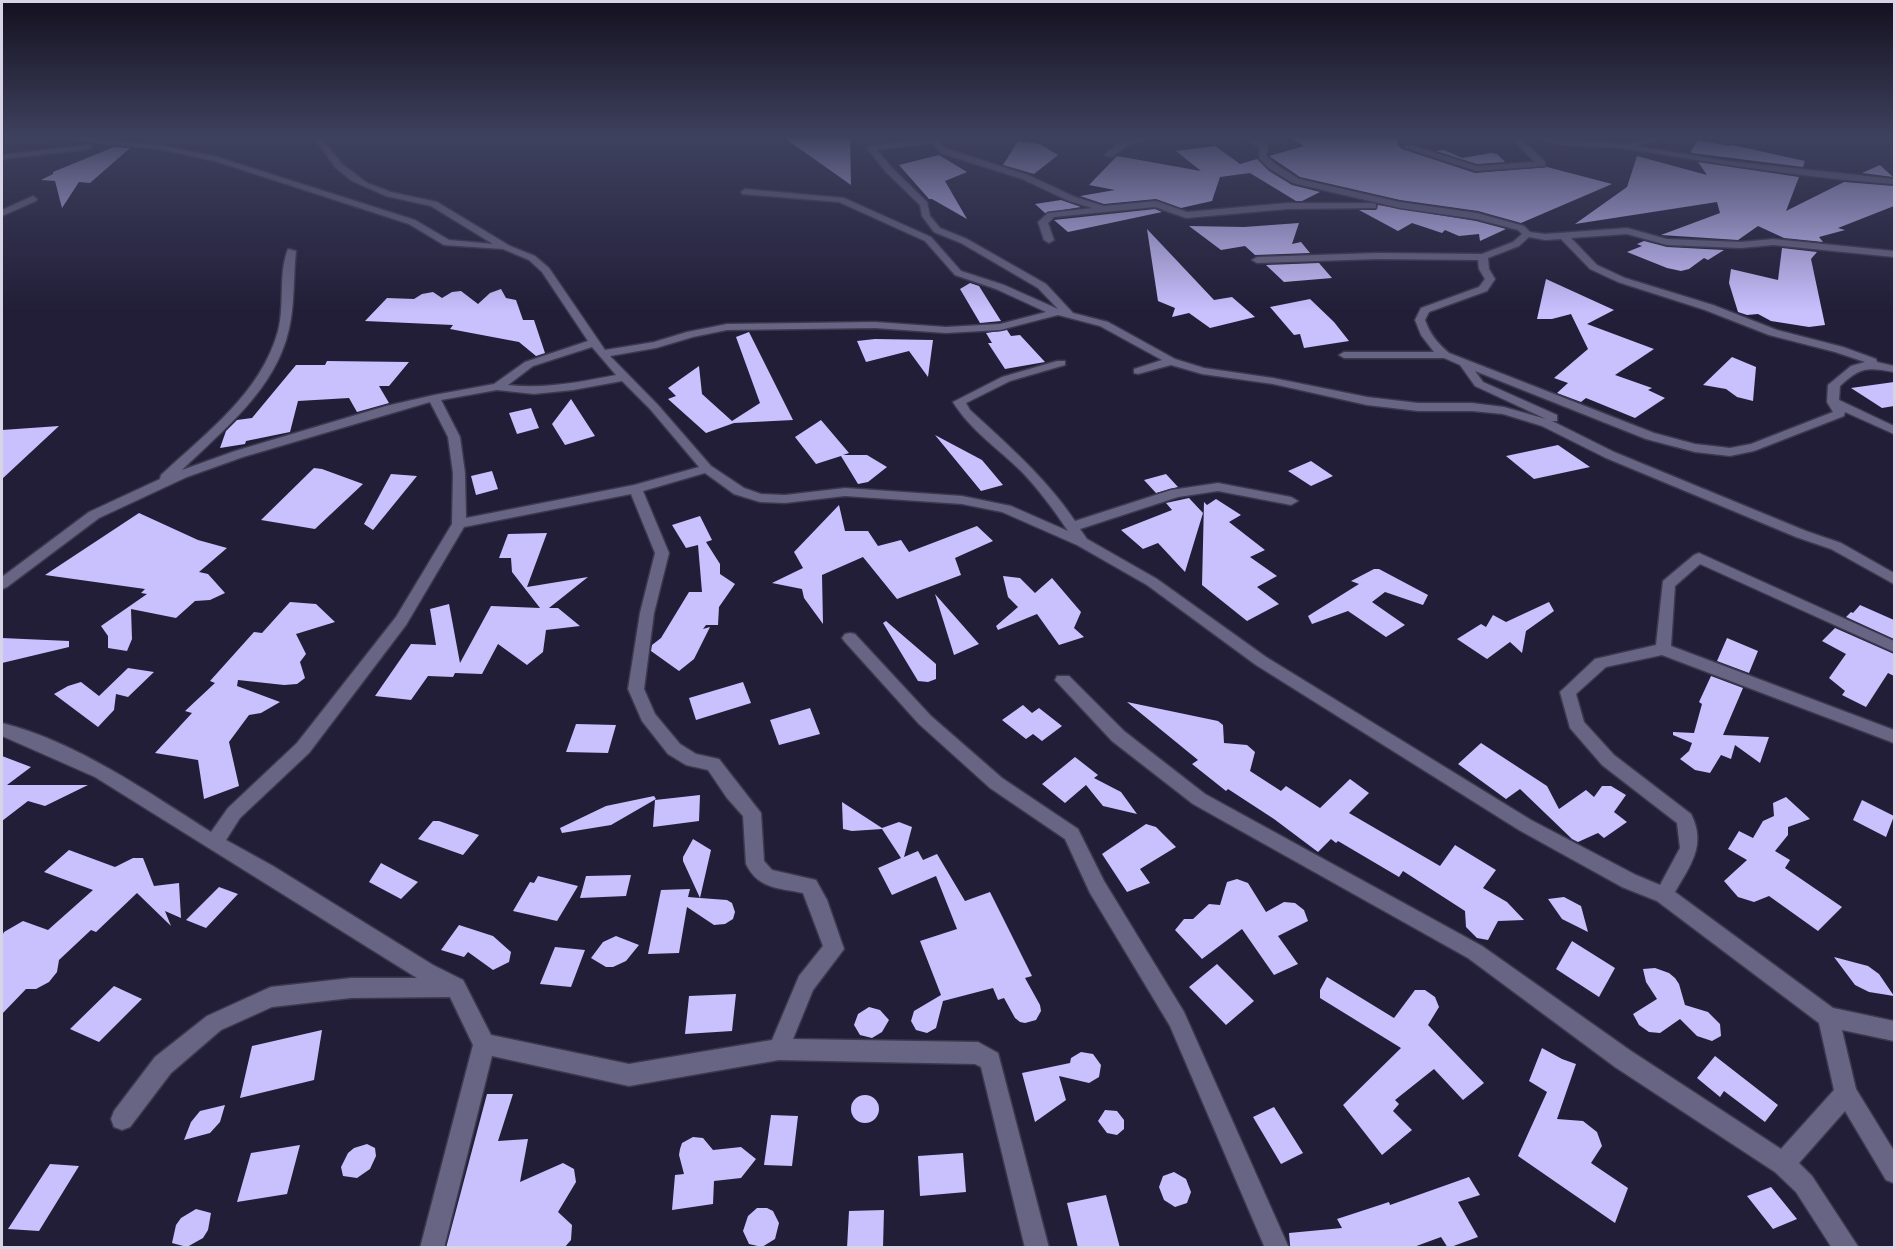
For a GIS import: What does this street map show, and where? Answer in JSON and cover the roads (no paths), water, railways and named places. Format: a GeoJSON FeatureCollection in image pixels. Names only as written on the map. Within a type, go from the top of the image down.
{"type":"FeatureCollection","features":[{"type":"Feature","properties":{"kind":"street"},"geometry":{"type":"LineString","coordinates":[[329,195],[412,222],[447,243],[507,248]]}},
{"type":"Feature","properties":{"kind":"street"},"geometry":{"type":"LineString","coordinates":[[400,195],[422,198],[434,204],[507,248],[532,258],[546,270],[598,348],[654,407],[707,469],[739,491],[760,498],[785,499],[845,492],[963,500],[1006,509],[1082,542],[1152,582],[1261,661],[1525,825],[1629,880],[1664,895],[1828,1017],[1894,1031]]}},
{"type":"Feature","properties":{"kind":"street"},"geometry":{"type":"LineString","coordinates":[[784,195],[841,200],[928,239],[958,273],[1000,287],[1046,309],[1065,312],[1112,328],[1171,361],[1202,371],[1273,381],[1367,400],[1418,407],[1472,407],[1504,411],[1546,423],[1610,455],[1836,546],[1894,579]]}},
{"type":"Feature","properties":{"kind":"street"},"geometry":{"type":"LineString","coordinates":[[915,195],[924,204],[926,216],[937,230],[964,241],[1042,286],[1065,312]]}},
{"type":"Feature","properties":{"kind":"street"},"geometry":{"type":"LineString","coordinates":[[1064,195],[1104,209]]}},
{"type":"Feature","properties":{"kind":"street"},"geometry":{"type":"LineString","coordinates":[[1358,195],[1400,205],[1477,216],[1521,228],[1527,234],[1545,237],[1627,231],[1674,243],[1773,242],[1894,254]]}},
{"type":"Feature","properties":{"kind":"street"},"geometry":{"type":"LineString","coordinates":[[2,213],[33,199]]}},
{"type":"Feature","properties":{"kind":"street"},"geometry":{"type":"LineString","coordinates":[[1050,240],[1043,222],[1051,215],[1104,209],[1156,204],[1186,215],[1287,206],[1400,205]]}},
{"type":"Feature","properties":{"kind":"street"},"geometry":{"type":"LineString","coordinates":[[1257,260],[1377,256],[1424,258],[1483,256],[1516,244],[1527,234]]}},
{"type":"Feature","properties":{"kind":"street"},"geometry":{"type":"LineString","coordinates":[[1563,235],[1575,246],[1584,260],[1597,269],[1712,309],[1756,328],[1848,350],[1872,361],[1870,364]]}},
{"type":"Feature","properties":{"kind":"street"},"geometry":{"type":"LineString","coordinates":[[155,488],[257,389],[274,359],[284,329],[291,251]]}},
{"type":"Feature","properties":{"kind":"street"},"geometry":{"type":"LineString","coordinates":[[1483,256],[1484,268],[1490,279],[1483,289],[1425,310],[1420,320],[1430,343],[1445,355],[1465,364],[1650,436],[1695,448],[1730,452],[1754,447],[1840,413],[1833,402],[1834,386],[1855,367],[1870,364],[1894,369]]}},
{"type":"Feature","properties":{"kind":"street"},"geometry":{"type":"LineString","coordinates":[[497,387],[529,364],[598,348],[656,345],[691,334],[727,327],[874,325],[946,330],[1000,327],[1065,312]]}},
{"type":"Feature","properties":{"kind":"street"},"geometry":{"type":"LineString","coordinates":[[1344,355],[1445,355]]}},
{"type":"Feature","properties":{"kind":"street"},"geometry":{"type":"LineString","coordinates":[[1138,371],[1171,361]]}},
{"type":"Feature","properties":{"kind":"street"},"geometry":{"type":"LineString","coordinates":[[1061,363],[1006,379],[959,402],[966,412],[1026,469],[1054,500],[1082,542]]}},
{"type":"Feature","properties":{"kind":"street"},"geometry":{"type":"LineString","coordinates":[[1465,364],[1479,384],[1578,429],[1610,455]]}},
{"type":"Feature","properties":{"kind":"street"},"geometry":{"type":"LineString","coordinates":[[2,584],[94,515],[182,474],[239,454],[434,398],[497,387],[534,391],[573,387],[624,377]]}},
{"type":"Feature","properties":{"kind":"street"},"geometry":{"type":"LineString","coordinates":[[214,843],[234,813],[303,748],[402,621],[459,524],[459,473],[454,436],[434,398]]}},
{"type":"Feature","properties":{"kind":"street"},"geometry":{"type":"LineString","coordinates":[[1833,402],[1894,430]]}},
{"type":"Feature","properties":{"kind":"street"},"geometry":{"type":"LineString","coordinates":[[459,524],[636,489],[707,469]]}},
{"type":"Feature","properties":{"kind":"street"},"geometry":{"type":"LineString","coordinates":[[1072,527],[1176,493],[1218,487],[1291,501]]}},
{"type":"Feature","properties":{"kind":"street"},"geometry":{"type":"LineString","coordinates":[[636,489],[662,552],[647,613],[636,688],[648,717],[674,749],[692,760],[713,764],[733,793],[752,813],[755,864],[766,877],[809,886],[817,900],[834,949],[816,965],[801,990],[778,1049]]}},
{"type":"Feature","properties":{"kind":"street"},"geometry":{"type":"LineString","coordinates":[[1663,650],[1668,584],[1699,558],[1894,647]]}},
{"type":"Feature","properties":{"kind":"street"},"geometry":{"type":"LineString","coordinates":[[850,638],[925,720],[996,783],[1072,834],[1097,887],[1177,1019],[1277,1248]]}},
{"type":"Feature","properties":{"kind":"street"},"geometry":{"type":"LineString","coordinates":[[1664,895],[1689,849],[1685,819],[1608,760],[1576,724],[1568,692],[1601,663],[1663,650],[1894,737]]}},
{"type":"Feature","properties":{"kind":"street"},"geometry":{"type":"LineString","coordinates":[[1063,680],[1118,736],[1199,799],[1475,952],[1623,1059],[1783,1164],[1804,1184],[1847,1248]]}},
{"type":"Feature","properties":{"kind":"street"},"geometry":{"type":"LineString","coordinates":[[2,729],[39,743],[101,772],[426,972],[456,987],[484,1044],[432,1248]]}},
{"type":"Feature","properties":{"kind":"street"},"geometry":{"type":"LineString","coordinates":[[122,1119],[163,1065],[214,1023],[271,997],[351,988],[456,987]]}},
{"type":"Feature","properties":{"kind":"street"},"geometry":{"type":"LineString","coordinates":[[1828,1017],[1846,1093],[1894,1172]]}},
{"type":"Feature","properties":{"kind":"street"},"geometry":{"type":"LineString","coordinates":[[484,1044],[629,1075],[778,1049],[978,1053],[990,1061],[1037,1248]]}},
{"type":"Feature","properties":{"kind":"street"},"geometry":{"type":"LineString","coordinates":[[1783,1164],[1846,1093]]}}]}
